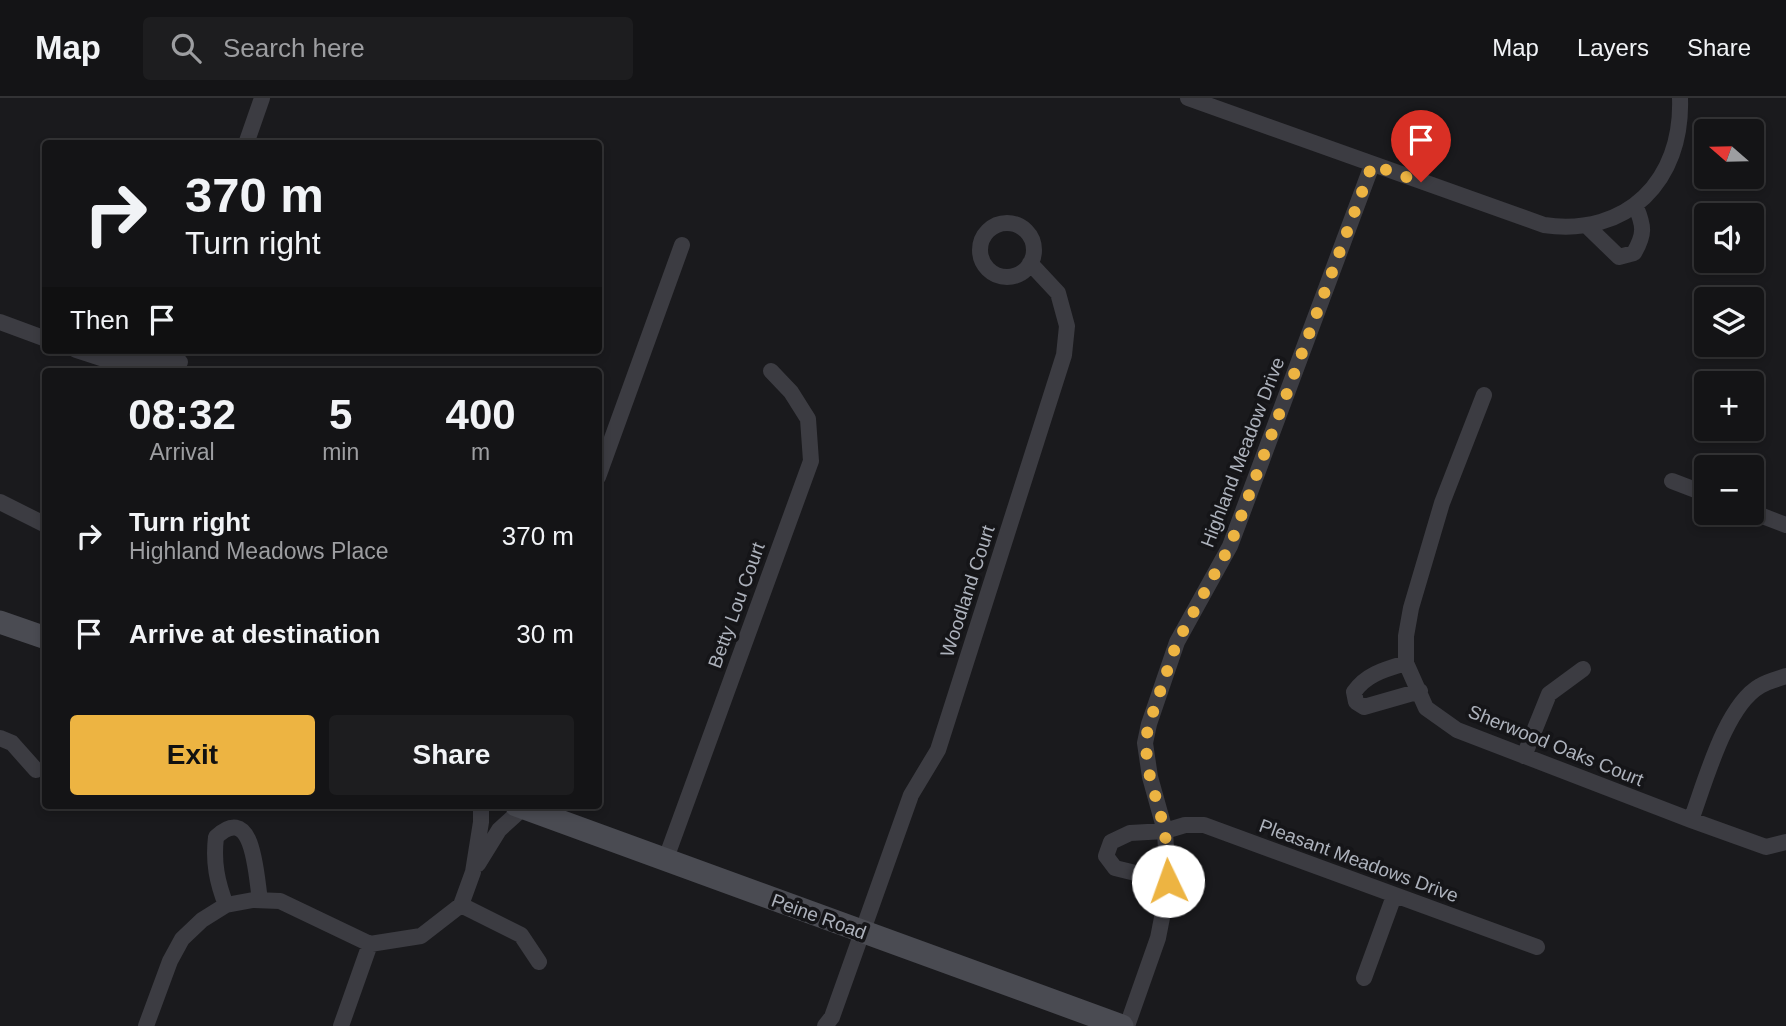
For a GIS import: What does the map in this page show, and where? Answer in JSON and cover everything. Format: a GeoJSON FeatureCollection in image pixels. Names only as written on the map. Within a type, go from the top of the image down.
{"type":"FeatureCollection","features":[{"type":"Feature","properties":{"kind":"street"},"geometry":{"type":"LineString","coordinates":[[247,140],[262,98]]}},
{"type":"Feature","properties":{"kind":"street"},"geometry":{"type":"LineString","coordinates":[[1188,98],[1544,225],[1567,228],[1587,226],[1636,207],[1662,174],[1676,144],[1681,98]]}},
{"type":"Feature","properties":{"kind":"street","name":"Highland Meadow Drive"},"geometry":{"type":"LineString","coordinates":[[1128,1026],[1158,938],[1168,881],[1165,831],[1150,777],[1145,743],[1154,706],[1177,642],[1230,546],[1372,165]]}},
{"type":"Feature","properties":{"kind":"street"},"geometry":{"type":"LineString","coordinates":[[1587,226],[1619,257],[1629,256],[1634,253],[1642,234],[1643,224],[1636,207]]}},
{"type":"Feature","properties":{"kind":"street"},"geometry":{"type":"LineString","coordinates":[[602,466],[682,245]]}},
{"type":"Feature","properties":{"kind":"street","name":"Woodland Court"},"geometry":{"type":"LineString","coordinates":[[825,1026],[832,1017],[864,932],[911,796],[938,750],[1064,355],[1067,326],[1058,293],[1030,263]]}},
{"type":"Feature","properties":{"kind":"street"},"geometry":{"type":"LineString","coordinates":[[0,323],[42,338]]}},
{"type":"Feature","properties":{"kind":"street"},"geometry":{"type":"LineString","coordinates":[[88,354],[119,364],[180,361]]}},
{"type":"Feature","properties":{"kind":"street","name":"Betty Lou Court"},"geometry":{"type":"LineString","coordinates":[[664,861],[811,461],[808,419],[791,392],[771,371]]}},
{"type":"Feature","properties":{"kind":"street","name":"Sherwood Oaks Court"},"geometry":{"type":"LineString","coordinates":[[1484,396],[1442,503],[1411,608],[1406,636],[1406,663],[1426,708],[1457,730],[1691,820],[1766,847],[1786,842]]}},
{"type":"Feature","properties":{"kind":"street"},"geometry":{"type":"LineString","coordinates":[[1672,481],[1694,489]]}},
{"type":"Feature","properties":{"kind":"street"},"geometry":{"type":"LineString","coordinates":[[0,502],[42,523]]}},
{"type":"Feature","properties":{"kind":"street"},"geometry":{"type":"LineString","coordinates":[[1764,516],[1786,524]]}},
{"type":"Feature","properties":{"kind":"street"},"geometry":{"type":"LineString","coordinates":[[0,622],[42,637]]}},
{"type":"Feature","properties":{"kind":"street"},"geometry":{"type":"LineString","coordinates":[[1406,663],[1377,672],[1359,683],[1354,692],[1356,702],[1364,706],[1420,691]]}},
{"type":"Feature","properties":{"kind":"street"},"geometry":{"type":"LineString","coordinates":[[1524,756],[1549,694],[1583,669]]}},
{"type":"Feature","properties":{"kind":"street"},"geometry":{"type":"LineString","coordinates":[[1691,820],[1724,730],[1738,709],[1759,686],[1786,676]]}},
{"type":"Feature","properties":{"kind":"street"},"geometry":{"type":"LineString","coordinates":[[0,738],[12,743],[36,770]]}},
{"type":"Feature","properties":{"kind":"street"},"geometry":{"type":"LineString","coordinates":[[473,872],[481,809]]}},
{"type":"Feature","properties":{"kind":"street"},"geometry":{"type":"LineString","coordinates":[[146,1026],[170,961],[182,939],[202,920],[226,905],[260,900],[280,901],[370,944],[421,936],[460,905],[473,872],[499,830],[517,809]]}},
{"type":"Feature","properties":{"kind":"street","name":"Peine Road"},"geometry":{"type":"LineString","coordinates":[[528,809],[664,861],[1122,1026]]}},
{"type":"Feature","properties":{"kind":"street","name":"Pleasant Meadows Drive"},"geometry":{"type":"LineString","coordinates":[[1165,831],[1185,825],[1204,825],[1537,947]]}},
{"type":"Feature","properties":{"kind":"street"},"geometry":{"type":"LineString","coordinates":[[226,905],[217,882],[214,858],[216,837],[225,828],[234,826],[241,829],[251,847],[260,900]]}},
{"type":"Feature","properties":{"kind":"street"},"geometry":{"type":"LineString","coordinates":[[1165,831],[1130,833],[1111,842],[1106,856],[1115,868],[1168,881]]}},
{"type":"Feature","properties":{"kind":"street"},"geometry":{"type":"LineString","coordinates":[[1364,978],[1394,896]]}},
{"type":"Feature","properties":{"kind":"street"},"geometry":{"type":"LineString","coordinates":[[460,905],[520,935],[539,962]]}},
{"type":"Feature","properties":{"kind":"street"},"geometry":{"type":"LineString","coordinates":[[341,1026],[370,944]]}},
{"type":"Feature","properties":{"kind":"route"},"geometry":{"type":"LineString","coordinates":[[1168,881],[1165,831],[1150,777],[1145,743],[1165,674],[1177,642],[1230,546],[1372,165],[1421,182]]}}]}
